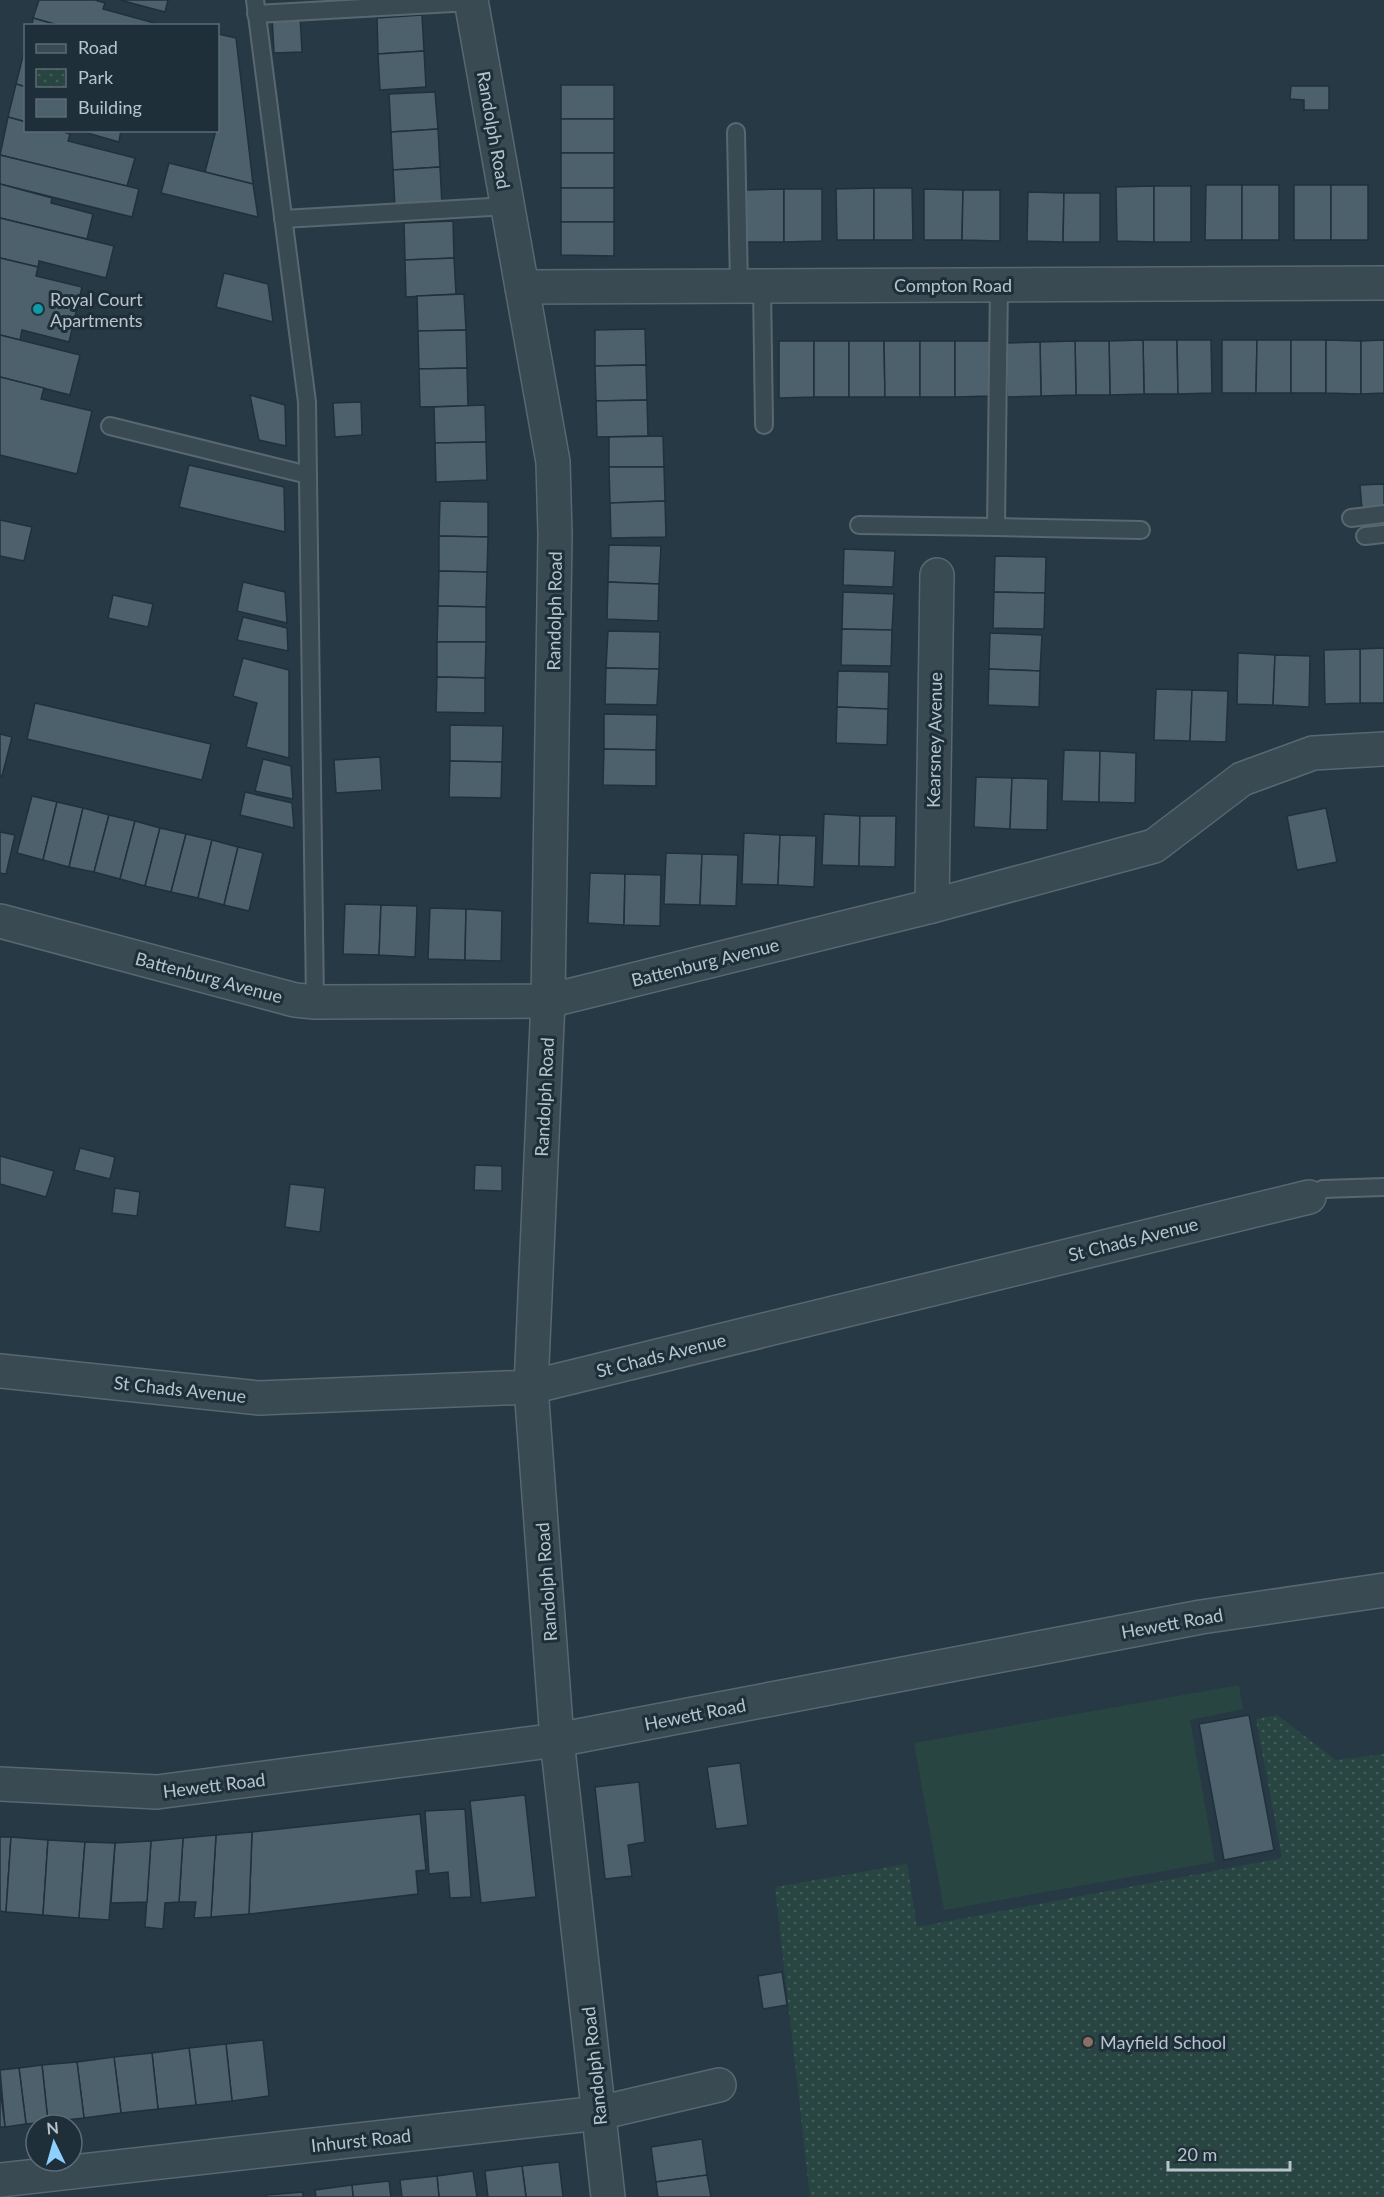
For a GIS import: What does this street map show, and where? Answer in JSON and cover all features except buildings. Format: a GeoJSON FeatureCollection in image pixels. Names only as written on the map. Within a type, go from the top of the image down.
{"type":"FeatureCollection","features":[{"type":"Feature","properties":{"kind":"street","name":"Randolph Road"},"geometry":{"type":"LineString","coordinates":[[471,1],[553,472],[555,534],[548,1001],[531,1387],[557,1740],[608,2197]]}},
{"type":"Feature","properties":{"kind":"street","name":"Compton Road"},"geometry":{"type":"LineString","coordinates":[[522,287],[1384,283]]}},
{"type":"Feature","properties":{"kind":"street","name":"Kearsney Avenue"},"geometry":{"type":"LineString","coordinates":[[932,906],[937,575]]}},
{"type":"Feature","properties":{"kind":"street","name":"Battenburg Avenue"},"geometry":{"type":"LineString","coordinates":[[0,921],[295,1000],[315,1002],[548,1001],[932,906],[1154,846],[1242,779],[1313,753],[1384,749]]}},
{"type":"Feature","properties":{"kind":"street","name":"St Chads Avenue"},"geometry":{"type":"LineString","coordinates":[[0,1371],[258,1398],[531,1387],[1309,1197]]}},
{"type":"Feature","properties":{"kind":"street","name":"Hewett Road"},"geometry":{"type":"LineString","coordinates":[[0,1784],[157,1792],[557,1740],[1201,1617],[1384,1590]]}},
{"type":"Feature","properties":{"kind":"street","name":"Inhurst Road"},"geometry":{"type":"LineString","coordinates":[[0,2180],[599,2113],[719,2085]]}},
{"type":"Feature","properties":{"kind":"lane"},"geometry":{"type":"LineString","coordinates":[[315,1002],[307,402],[256,7],[471,1]]}},
{"type":"Feature","properties":{"kind":"lane"},"geometry":{"type":"LineString","coordinates":[[736,132],[764,425]]}},
{"type":"Feature","properties":{"kind":"lane"},"geometry":{"type":"LineString","coordinates":[[283,219],[508,207]]}},
{"type":"Feature","properties":{"kind":"lane"},"geometry":{"type":"LineString","coordinates":[[996,527],[999,284]]}},
{"type":"Feature","properties":{"kind":"lane"},"geometry":{"type":"LineString","coordinates":[[110,426],[308,476]]}},
{"type":"Feature","properties":{"kind":"lane"},"geometry":{"type":"LineString","coordinates":[[1351,518],[1384,514]]}},
{"type":"Feature","properties":{"kind":"lane"},"geometry":{"type":"LineString","coordinates":[[859,525],[1141,530]]}},
{"type":"Feature","properties":{"kind":"lane"},"geometry":{"type":"LineString","coordinates":[[1365,536],[1384,534]]}},
{"type":"Feature","properties":{"kind":"lane"},"geometry":{"type":"LineString","coordinates":[[1309,1197],[1323,1189],[1384,1187]]}},
{"type":"Feature","properties":{"kind":"green space"},"geometry":{"type":"Polygon","coordinates":[[[1239,1685],[1243,1709],[1190,1720],[1215,1862],[944,1910],[914,1743],[1239,1685]]]}},
{"type":"Feature","properties":{"kind":"green space","name":"Mayfield School"},"geometry":{"type":"Polygon","coordinates":[[[1277,1715],[1336,1760],[1384,1754],[1384,2197],[810,2197],[775,1887],[907,1864],[917,1927],[1282,1858],[1256,1719],[1277,1715]]]}},
{"type":"Feature","properties":{"kind":"place","name":"Royal Court Apartments"},"geometry":{"type":"Point","coordinates":[38,309]}},
{"type":"Feature","properties":{"kind":"place","name":"Mayfield School"},"geometry":{"type":"Point","coordinates":[1088,2042]}}]}
